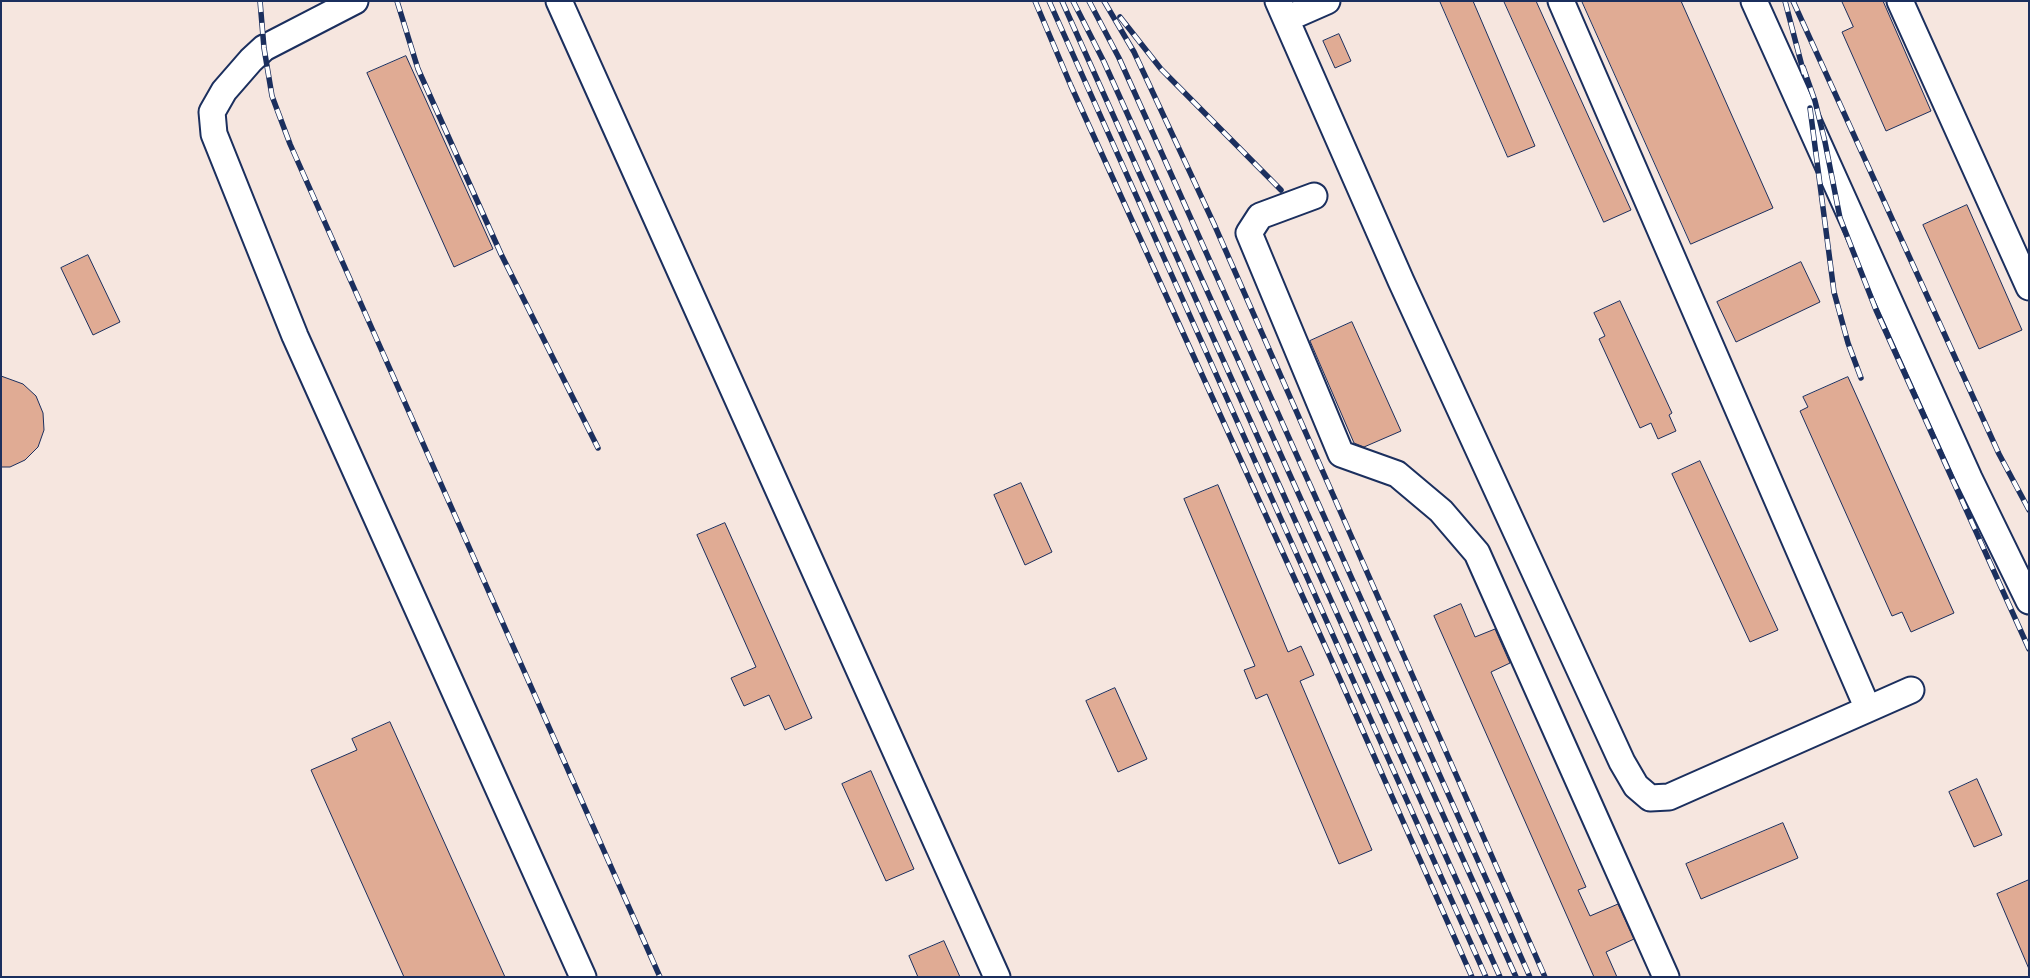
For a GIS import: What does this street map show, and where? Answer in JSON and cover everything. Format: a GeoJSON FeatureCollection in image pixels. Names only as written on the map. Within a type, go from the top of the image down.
{"type":"FeatureCollection","features":[{"type":"Feature","properties":{"kind":"lane"},"geometry":{"type":"LineString","coordinates":[[354,1],[264,48],[251,60],[224,91],[212,112],[214,134],[295,336],[583,977]]}},
{"type":"Feature","properties":{"kind":"lane"},"geometry":{"type":"LineString","coordinates":[[559,1],[997,977]]}},
{"type":"Feature","properties":{"kind":"lane"},"geometry":{"type":"LineString","coordinates":[[1327,1],[1282,10],[1401,281],[1622,762],[1636,786],[1650,798],[1669,798],[1911,690]]}},
{"type":"Feature","properties":{"kind":"lane"},"geometry":{"type":"LineString","coordinates":[[1561,1],[1868,709]]}},
{"type":"Feature","properties":{"kind":"lane"},"geometry":{"type":"LineString","coordinates":[[1754,1],[1969,478],[2029,601]]}},
{"type":"Feature","properties":{"kind":"lane"},"geometry":{"type":"LineString","coordinates":[[1900,1],[2029,287]]}},
{"type":"Feature","properties":{"kind":"lane"},"geometry":{"type":"LineString","coordinates":[[1314,196],[1260,216],[1249,233],[1341,454],[1397,474],[1440,511],[1477,553],[1666,977]]}},
{"type":"Feature","properties":{"kind":"shaded area"},"geometry":{"type":"Polygon","coordinates":[[[1,1],[2029,1],[2029,977],[1,977],[1,1]]]}},
{"type":"Feature","properties":{"kind":"building"},"geometry":{"type":"Polygon","coordinates":[[[1440,1],[1473,1],[1535,146],[1508,157],[1440,1]]]}},
{"type":"Feature","properties":{"kind":"building"},"geometry":{"type":"Polygon","coordinates":[[[1504,1],[1536,1],[1631,210],[1604,222],[1504,1]]]}},
{"type":"Feature","properties":{"kind":"building"},"geometry":{"type":"Polygon","coordinates":[[[1582,1],[1681,1],[1773,208],[1691,244],[1582,1]]]}},
{"type":"Feature","properties":{"kind":"building"},"geometry":{"type":"Polygon","coordinates":[[[1842,1],[1883,1],[1931,111],[1886,131],[1842,32],[1853,27],[1842,1]]]}},
{"type":"Feature","properties":{"kind":"building"},"geometry":{"type":"Polygon","coordinates":[[[1339,34],[1351,61],[1335,68],[1323,41],[1339,34]]]}},
{"type":"Feature","properties":{"kind":"building"},"geometry":{"type":"Polygon","coordinates":[[[406,56],[493,249],[454,267],[367,73],[406,56]]]}},
{"type":"Feature","properties":{"kind":"building"},"geometry":{"type":"Polygon","coordinates":[[[1967,205],[2022,330],[1979,349],[1923,225],[1967,205]]]}},
{"type":"Feature","properties":{"kind":"building"},"geometry":{"type":"Polygon","coordinates":[[[88,255],[120,322],[93,335],[61,268],[88,255]]]}},
{"type":"Feature","properties":{"kind":"building"},"geometry":{"type":"Polygon","coordinates":[[[1801,262],[1820,302],[1736,342],[1717,302],[1801,262]]]}},
{"type":"Feature","properties":{"kind":"building"},"geometry":{"type":"Polygon","coordinates":[[[1620,301],[1672,413],[1669,415],[1676,431],[1658,439],[1651,423],[1640,428],[1599,339],[1605,336],[1594,313],[1620,301]]]}},
{"type":"Feature","properties":{"kind":"building"},"geometry":{"type":"Polygon","coordinates":[[[1352,322],[1401,431],[1364,447],[1354,443],[1310,341],[1352,322]]]}},
{"type":"Feature","properties":{"kind":"building"},"geometry":{"type":"Polygon","coordinates":[[[1,376],[23,384],[36,396],[43,413],[44,430],[38,447],[25,460],[10,467],[1,467],[1,376]]]}},
{"type":"Feature","properties":{"kind":"building"},"geometry":{"type":"Polygon","coordinates":[[[1848,377],[1954,613],[1911,632],[1902,612],[1892,616],[1800,411],[1808,407],[1803,397],[1848,377]]]}},
{"type":"Feature","properties":{"kind":"building"},"geometry":{"type":"Polygon","coordinates":[[[1700,461],[1778,630],[1750,642],[1672,474],[1700,461]]]}},
{"type":"Feature","properties":{"kind":"building"},"geometry":{"type":"Polygon","coordinates":[[[1021,483],[1052,552],[1025,565],[994,495],[1021,483]]]}},
{"type":"Feature","properties":{"kind":"building"},"geometry":{"type":"Polygon","coordinates":[[[1218,485],[1288,652],[1301,646],[1314,675],[1300,681],[1372,850],[1339,864],[1267,694],[1256,699],[1244,670],[1255,666],[1184,499],[1218,485]]]}},
{"type":"Feature","properties":{"kind":"building"},"geometry":{"type":"Polygon","coordinates":[[[725,523],[812,718],[785,730],[769,695],[744,706],[731,678],[756,667],[697,535],[725,523]]]}},
{"type":"Feature","properties":{"kind":"building"},"geometry":{"type":"Polygon","coordinates":[[[1461,604],[1475,637],[1495,629],[1510,663],[1491,672],[1586,887],[1578,890],[1590,916],[1618,904],[1634,939],[1606,952],[1617,977],[1594,977],[1434,616],[1461,604]]]}},
{"type":"Feature","properties":{"kind":"building"},"geometry":{"type":"Polygon","coordinates":[[[1115,688],[1147,759],[1118,772],[1086,701],[1115,688]]]}},
{"type":"Feature","properties":{"kind":"building"},"geometry":{"type":"Polygon","coordinates":[[[390,722],[505,977],[404,977],[311,770],[357,750],[352,739],[390,722]]]}},
{"type":"Feature","properties":{"kind":"building"},"geometry":{"type":"Polygon","coordinates":[[[871,771],[914,869],[886,881],[842,784],[871,771]]]}},
{"type":"Feature","properties":{"kind":"building"},"geometry":{"type":"Polygon","coordinates":[[[1977,779],[2002,835],[1974,847],[1949,792],[1977,779]]]}},
{"type":"Feature","properties":{"kind":"building"},"geometry":{"type":"Polygon","coordinates":[[[1783,823],[1798,858],[1701,899],[1686,864],[1783,823]]]}},
{"type":"Feature","properties":{"kind":"building"},"geometry":{"type":"Polygon","coordinates":[[[2029,880],[2029,969],[1997,894],[2029,880]]]}},
{"type":"Feature","properties":{"kind":"building"},"geometry":{"type":"Polygon","coordinates":[[[944,941],[960,977],[918,977],[909,956],[944,941]]]}},
{"type":"Feature","properties":{"kind":"railway"},"geometry":{"type":"LineString","coordinates":[[260,1],[264,48],[272,96],[290,144],[660,977]]}},
{"type":"Feature","properties":{"kind":"railway"},"geometry":{"type":"LineString","coordinates":[[397,1],[418,69],[501,254],[598,448]]}},
{"type":"Feature","properties":{"kind":"railway"},"geometry":{"type":"LineString","coordinates":[[1035,1],[1071,86],[1331,659],[1472,977]]}},
{"type":"Feature","properties":{"kind":"railway"},"geometry":{"type":"LineString","coordinates":[[1049,1],[1486,977]]}},
{"type":"Feature","properties":{"kind":"railway"},"geometry":{"type":"LineString","coordinates":[[1062,1],[1500,977]]}},
{"type":"Feature","properties":{"kind":"railway"},"geometry":{"type":"LineString","coordinates":[[1073,1],[1104,62],[1516,977]]}},
{"type":"Feature","properties":{"kind":"railway"},"geometry":{"type":"LineString","coordinates":[[1089,1],[1119,58],[1530,977]]}},
{"type":"Feature","properties":{"kind":"railway"},"geometry":{"type":"LineString","coordinates":[[1104,1],[1134,52],[1214,224],[1545,977]]}},
{"type":"Feature","properties":{"kind":"railway"},"geometry":{"type":"LineString","coordinates":[[1785,1],[1804,74]]}},
{"type":"Feature","properties":{"kind":"railway"},"geometry":{"type":"LineString","coordinates":[[1793,1],[1999,454],[2029,510]]}},
{"type":"Feature","properties":{"kind":"railway"},"geometry":{"type":"LineString","coordinates":[[1120,17],[1161,69],[1281,190]]}},
{"type":"Feature","properties":{"kind":"railway"},"geometry":{"type":"LineString","coordinates":[[1803,67],[1815,101],[1840,218],[1876,310],[2029,649]]}},
{"type":"Feature","properties":{"kind":"railway"},"geometry":{"type":"LineString","coordinates":[[1810,108],[1834,292],[1848,343],[1861,378]]}}]}
